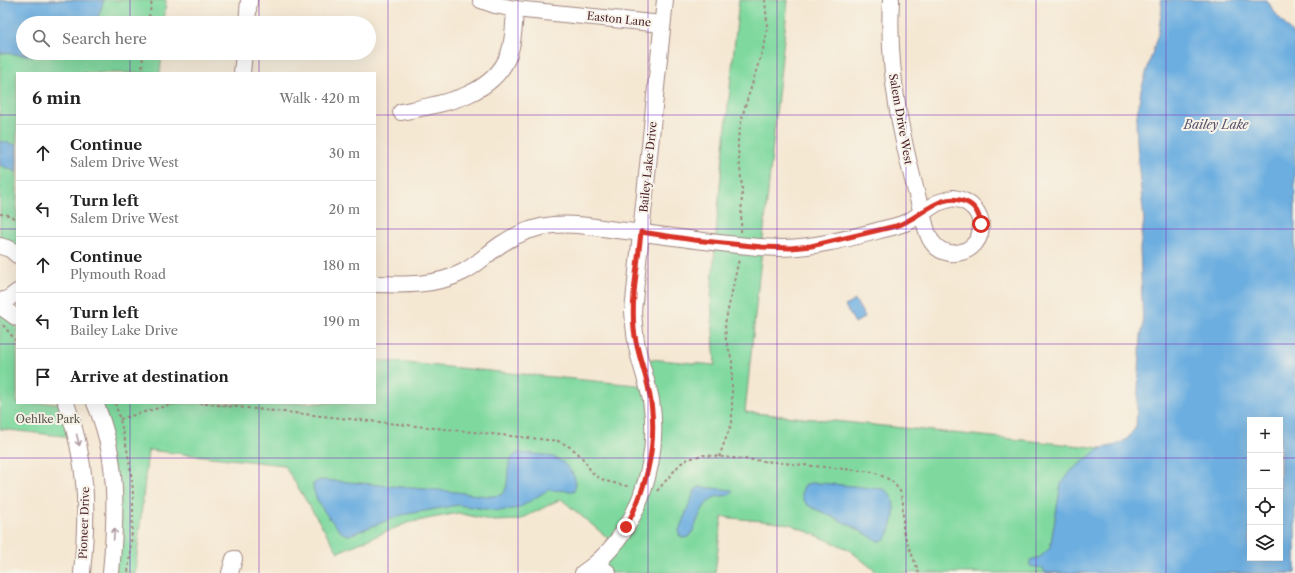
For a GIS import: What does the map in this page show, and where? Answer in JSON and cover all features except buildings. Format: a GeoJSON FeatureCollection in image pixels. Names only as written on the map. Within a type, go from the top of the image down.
{"type":"FeatureCollection","features":[{"type":"Feature","properties":{"kind":"street"},"geometry":{"type":"LineString","coordinates":[[248,16],[249,0]]}},
{"type":"Feature","properties":{"kind":"street","name":"Easton Lane"},"geometry":{"type":"LineString","coordinates":[[481,0],[495,5],[515,8],[662,24]]}},
{"type":"Feature","properties":{"kind":"street","name":"Bailey Lake Drive"},"geometry":{"type":"LineString","coordinates":[[583,573],[603,568],[615,544],[629,522],[642,491],[651,456],[652,411],[648,386],[637,349],[634,322],[634,301],[665,0]]}},
{"type":"Feature","properties":{"kind":"street","name":"Salem Drive West"},"geometry":{"type":"LineString","coordinates":[[740,244],[782,248],[811,246],[896,226],[908,222],[922,213],[906,153],[897,107],[893,75],[891,0]]}},
{"type":"Feature","properties":{"kind":"street"},"geometry":{"type":"LineString","coordinates":[[401,112],[454,100],[476,90],[492,80],[500,70],[508,55],[512,39],[515,8]]}},
{"type":"Feature","properties":{"kind":"street"},"geometry":{"type":"LineString","coordinates":[[242,72],[243,60]]}},
{"type":"Feature","properties":{"kind":"street"},"geometry":{"type":"LineString","coordinates":[[376,284],[419,284],[447,279],[469,269],[483,260],[499,246],[515,236],[529,230],[546,226],[573,225],[740,244]]}},
{"type":"Feature","properties":{"kind":"street"},"geometry":{"type":"LineString","coordinates":[[0,301],[8,299],[16,293]]}},
{"type":"Feature","properties":{"kind":"street"},"geometry":{"type":"LineString","coordinates":[[0,306],[16,317]]}},
{"type":"Feature","properties":{"kind":"street","name":"Pioneer Drive"},"geometry":{"type":"LineString","coordinates":[[66,404],[79,444],[85,480],[86,522],[82,573]]}},
{"type":"Feature","properties":{"kind":"street"},"geometry":{"type":"LineString","coordinates":[[95,404],[102,420],[107,439],[114,481],[115,524],[110,573]]}},
{"type":"Feature","properties":{"kind":"path"},"geometry":{"type":"LineString","coordinates":[[149,16],[152,0]]}},
{"type":"Feature","properties":{"kind":"path"},"geometry":{"type":"LineString","coordinates":[[719,457],[730,429],[732,418],[732,361],[726,340],[725,324],[737,269],[742,216],[742,188],[738,137],[744,110],[766,40],[767,26],[765,0]]}},
{"type":"Feature","properties":{"kind":"path"},"geometry":{"type":"LineString","coordinates":[[142,72],[143,60]]}},
{"type":"Feature","properties":{"kind":"path"},"geometry":{"type":"LineString","coordinates":[[0,214],[9,215],[16,219]]}},
{"type":"Feature","properties":{"kind":"path"},"geometry":{"type":"LineString","coordinates":[[0,323],[16,341]]}},
{"type":"Feature","properties":{"kind":"path"},"geometry":{"type":"LineString","coordinates":[[115,404],[129,458],[132,482],[132,530],[128,573]]}},
{"type":"Feature","properties":{"kind":"path"},"geometry":{"type":"LineString","coordinates":[[120,419],[172,404]]}},
{"type":"Feature","properties":{"kind":"path"},"geometry":{"type":"LineString","coordinates":[[208,404],[558,441],[576,452],[593,474],[599,478],[612,484],[625,485],[632,488]]}},
{"type":"Feature","properties":{"kind":"path"},"geometry":{"type":"LineString","coordinates":[[654,493],[680,464],[688,459],[703,455],[874,472],[885,477],[896,486],[902,498],[905,539],[919,573]]}},
{"type":"Feature","properties":{"kind":"green space"},"geometry":{"type":"Polygon","coordinates":[[[0,0],[166,0],[165,16],[16,16],[16,60],[161,60],[160,72],[16,72],[16,247],[0,245],[0,0]]]}},
{"type":"Feature","properties":{"kind":"green space"},"geometry":{"type":"Polygon","coordinates":[[[739,0],[788,0],[745,412],[1247,463],[1247,561],[1283,561],[1295,573],[878,573],[848,549],[790,524],[722,517],[715,573],[608,573],[597,563],[615,544],[561,499],[519,520],[494,521],[458,513],[407,523],[338,552],[284,465],[148,450],[135,573],[116,573],[101,404],[376,404],[376,360],[647,386],[639,358],[715,365],[711,297],[720,186],[739,0]]]}},
{"type":"Feature","properties":{"kind":"green space","name":"Oehlke Park"},"geometry":{"type":"Polygon","coordinates":[[[0,312],[16,326],[16,404],[60,404],[71,437],[0,429],[0,312]]]}},
{"type":"Feature","properties":{"kind":"water"},"geometry":{"type":"Polygon","coordinates":[[[0,0],[104,0],[98,16],[16,16],[16,54],[0,53],[0,0]]]}},
{"type":"Feature","properties":{"kind":"water","name":"Bailey Lake"},"geometry":{"type":"Polygon","coordinates":[[[1161,0],[1267,0],[1273,10],[1295,37],[1295,573],[1046,573],[1042,568],[1030,566],[1030,560],[1040,557],[1050,548],[1061,484],[1071,471],[1099,449],[1116,445],[1127,439],[1136,427],[1141,335],[1143,326],[1140,248],[1144,220],[1136,122],[1141,90],[1158,34],[1162,8],[1161,0]]]}},
{"type":"Feature","properties":{"kind":"water"},"geometry":{"type":"Polygon","coordinates":[[[0,141],[16,145],[16,172],[0,165],[0,141]]]}},
{"type":"Feature","properties":{"kind":"water"},"geometry":{"type":"Polygon","coordinates":[[[855,300],[865,317],[855,323],[845,306],[855,300]]]}},
{"type":"Feature","properties":{"kind":"water"},"geometry":{"type":"Polygon","coordinates":[[[518,453],[548,456],[561,461],[567,466],[574,477],[576,484],[574,491],[548,490],[519,508],[499,511],[458,505],[402,515],[349,535],[341,532],[328,516],[316,497],[313,484],[322,480],[493,496],[502,494],[505,490],[507,485],[508,467],[513,457],[518,453]]]}},
{"type":"Feature","properties":{"kind":"water"},"geometry":{"type":"Polygon","coordinates":[[[810,483],[883,489],[889,493],[894,505],[894,513],[891,528],[885,540],[878,541],[850,525],[809,506],[803,499],[802,494],[804,486],[810,483]]]}},
{"type":"Feature","properties":{"kind":"water"},"geometry":{"type":"Polygon","coordinates":[[[700,487],[732,490],[733,492],[729,495],[715,497],[708,502],[690,536],[683,538],[679,535],[679,530],[695,490],[700,487]]]}},
{"type":"Feature","properties":{"kind":"route"},"geometry":{"type":"LineString","coordinates":[[626,527],[646,482],[651,456],[653,430],[651,401],[639,358],[634,330],[633,311],[641,232],[694,240],[762,247],[801,247],[896,226],[908,222],[937,203],[953,198],[969,203],[980,216],[981,224]]}}]}
